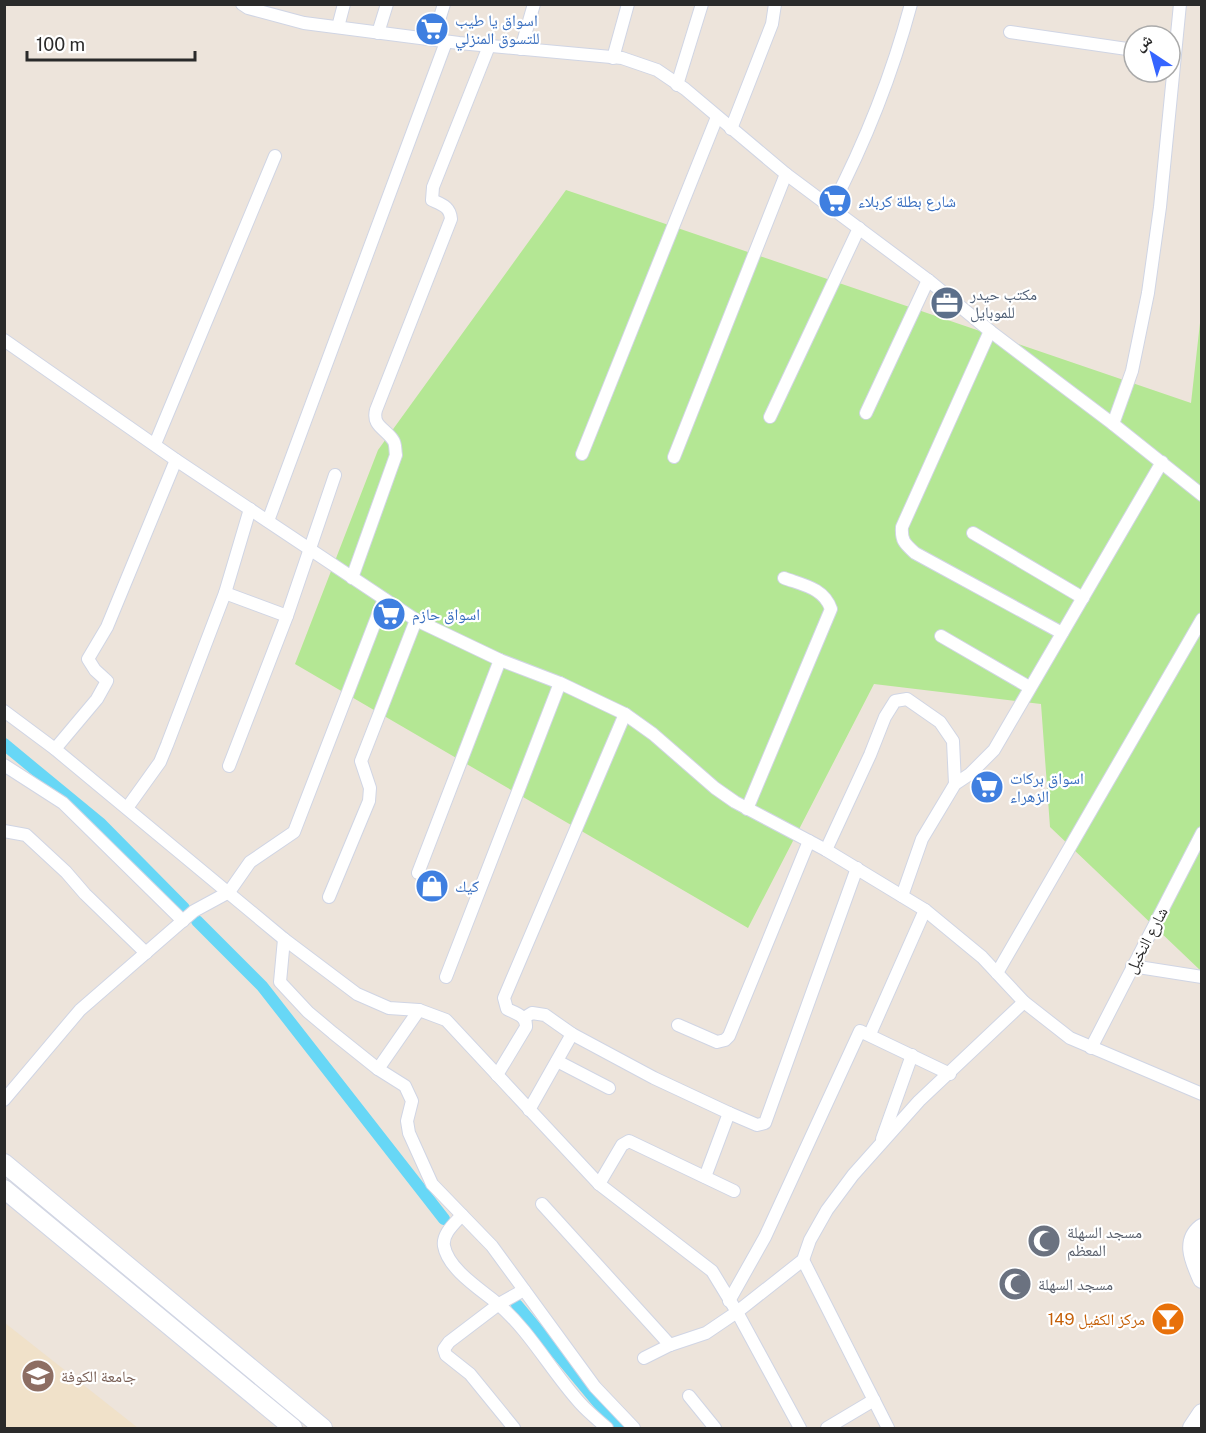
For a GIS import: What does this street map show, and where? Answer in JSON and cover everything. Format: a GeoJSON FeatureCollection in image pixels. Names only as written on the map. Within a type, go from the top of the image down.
{"type":"FeatureCollection","features":[{"type":"Feature","properties":{"kind":"main road"},"geometry":{"type":"LineString","coordinates":[[4,1163],[322,1428]]}},
{"type":"Feature","properties":{"kind":"main road"},"geometry":{"type":"LineString","coordinates":[[4,1189],[293,1428]]}},
{"type":"Feature","properties":{"kind":"main road"},"geometry":{"type":"LineString","coordinates":[[1202,1228],[1196,1233],[1191,1246],[1202,1280]]}},
{"type":"Feature","properties":{"kind":"main road"},"geometry":{"type":"LineString","coordinates":[[1192,1428],[1202,1413]]}},
{"type":"Feature","properties":{"kind":"street"},"geometry":{"type":"LineString","coordinates":[[242,4],[248,8],[304,23],[446,42],[613,57],[657,70],[685,89],[786,174],[928,280],[990,331],[1202,495]]}},
{"type":"Feature","properties":{"kind":"street"},"geometry":{"type":"LineString","coordinates":[[338,27],[344,4]]}},
{"type":"Feature","properties":{"kind":"street"},"geometry":{"type":"LineString","coordinates":[[378,33],[387,4]]}},
{"type":"Feature","properties":{"kind":"street"},"geometry":{"type":"LineString","coordinates":[[433,40],[444,4]]}},
{"type":"Feature","properties":{"kind":"street"},"geometry":{"type":"LineString","coordinates":[[521,49],[534,4]]}},
{"type":"Feature","properties":{"kind":"street"},"geometry":{"type":"LineString","coordinates":[[613,57],[628,4]]}},
{"type":"Feature","properties":{"kind":"street"},"geometry":{"type":"LineString","coordinates":[[677,85],[702,4]]}},
{"type":"Feature","properties":{"kind":"street"},"geometry":{"type":"LineString","coordinates":[[731,129],[772,24],[775,4]]}},
{"type":"Feature","properties":{"kind":"street"},"geometry":{"type":"LineString","coordinates":[[831,208],[855,161],[880,101],[911,4]]}},
{"type":"Feature","properties":{"kind":"street"},"geometry":{"type":"LineString","coordinates":[[1177,24],[1180,4]]}},
{"type":"Feature","properties":{"kind":"street"},"geometry":{"type":"LineString","coordinates":[[1010,32],[1122,48]]}},
{"type":"Feature","properties":{"kind":"street"},"geometry":{"type":"LineString","coordinates":[[268,522],[446,42]]}},
{"type":"Feature","properties":{"kind":"street"},"geometry":{"type":"LineString","coordinates":[[352,578],[396,455],[394,442],[377,424],[374,417],[452,219],[446,207],[432,200],[433,187],[489,46]]}},
{"type":"Feature","properties":{"kind":"street"},"geometry":{"type":"LineString","coordinates":[[1113,424],[1132,371],[1148,293],[1160,207],[1170,84]]}},
{"type":"Feature","properties":{"kind":"street"},"geometry":{"type":"LineString","coordinates":[[582,454],[717,117]]}},
{"type":"Feature","properties":{"kind":"street"},"geometry":{"type":"LineString","coordinates":[[155,444],[275,156]]}},
{"type":"Feature","properties":{"kind":"street"},"geometry":{"type":"LineString","coordinates":[[674,457],[786,174]]}},
{"type":"Feature","properties":{"kind":"street"},"geometry":{"type":"LineString","coordinates":[[770,417],[859,228]]}},
{"type":"Feature","properties":{"kind":"street"},"geometry":{"type":"LineString","coordinates":[[866,412],[928,280]]}},
{"type":"Feature","properties":{"kind":"street"},"geometry":{"type":"LineString","coordinates":[[990,331],[902,527],[901,537],[902,541],[915,553],[1062,633]]}},
{"type":"Feature","properties":{"kind":"street"},"geometry":{"type":"LineString","coordinates":[[4,340],[176,460],[417,620],[500,660],[560,683],[625,714],[653,734],[715,788],[747,809],[826,850],[925,909],[963,941],[1024,1002],[1061,1032],[1202,1094]]}},
{"type":"Feature","properties":{"kind":"street"},"geometry":{"type":"LineString","coordinates":[[55,749],[98,699],[107,681],[95,670],[88,659],[107,627],[176,460]]}},
{"type":"Feature","properties":{"kind":"street"},"geometry":{"type":"LineString","coordinates":[[902,896],[922,839],[955,784],[970,774],[994,750],[1162,462]]}},
{"type":"Feature","properties":{"kind":"street"},"geometry":{"type":"LineString","coordinates":[[230,766],[287,616],[335,475]]}},
{"type":"Feature","properties":{"kind":"street"},"geometry":{"type":"LineString","coordinates":[[127,808],[160,762],[225,593],[250,509]]}},
{"type":"Feature","properties":{"kind":"street"},"geometry":{"type":"LineString","coordinates":[[973,533],[1083,598]]}},
{"type":"Feature","properties":{"kind":"street"},"geometry":{"type":"LineString","coordinates":[[747,809],[831,609],[829,602],[818,590],[784,578]]}},
{"type":"Feature","properties":{"kind":"street"},"geometry":{"type":"LineString","coordinates":[[225,593],[287,616]]}},
{"type":"Feature","properties":{"kind":"street"},"geometry":{"type":"LineString","coordinates":[[4,1100],[80,1010],[194,911],[229,892],[250,862],[294,832],[384,599]]}},
{"type":"Feature","properties":{"kind":"street"},"geometry":{"type":"LineString","coordinates":[[997,973],[1202,619]]}},
{"type":"Feature","properties":{"kind":"street"},"geometry":{"type":"LineString","coordinates":[[329,897],[369,801],[370,788],[361,761],[417,620]]}},
{"type":"Feature","properties":{"kind":"street"},"geometry":{"type":"LineString","coordinates":[[941,636],[1029,687]]}},
{"type":"Feature","properties":{"kind":"street"},"geometry":{"type":"LineString","coordinates":[[418,873],[500,660]]}},
{"type":"Feature","properties":{"kind":"street"},"geometry":{"type":"LineString","coordinates":[[446,977],[560,683]]}},
{"type":"Feature","properties":{"kind":"street"},"geometry":{"type":"LineString","coordinates":[[826,850],[885,717],[895,701],[907,699],[940,722],[953,741],[955,784]]}},
{"type":"Feature","properties":{"kind":"street"},"geometry":{"type":"LineString","coordinates":[[4,711],[55,749],[285,939],[357,994],[389,1008],[419,1010],[446,1020],[599,1185],[712,1271],[738,1312],[800,1428]]}},
{"type":"Feature","properties":{"kind":"street"},"geometry":{"type":"LineString","coordinates":[[497,1075],[526,1027],[524,1018],[507,1008],[504,998],[625,714]]}},
{"type":"Feature","properties":{"kind":"street"},"geometry":{"type":"LineString","coordinates":[[4,765],[63,803],[183,921]]}},
{"type":"Feature","properties":{"kind":"street"},"geometry":{"type":"LineString","coordinates":[[4,831],[26,835],[146,953]]}},
{"type":"Feature","properties":{"kind":"street","name":"شارع النخيل"},"geometry":{"type":"LineString","coordinates":[[1091,1047],[1202,833]]}},
{"type":"Feature","properties":{"kind":"street"},"geometry":{"type":"LineString","coordinates":[[678,1025],[717,1042],[729,1036],[809,841]]}},
{"type":"Feature","properties":{"kind":"street"},"geometry":{"type":"LineString","coordinates":[[524,1018],[532,1013],[545,1015],[572,1034],[654,1078],[757,1125],[765,1123],[857,868]]}},
{"type":"Feature","properties":{"kind":"street"},"geometry":{"type":"LineString","coordinates":[[870,1034],[925,909]]}},
{"type":"Feature","properties":{"kind":"street"},"geometry":{"type":"LineString","coordinates":[[285,939],[280,982],[308,1012],[378,1069],[405,1086],[412,1101],[407,1121],[409,1132],[432,1184],[492,1246],[595,1387],[634,1428]]}},
{"type":"Feature","properties":{"kind":"street"},"geometry":{"type":"LineString","coordinates":[[1132,966],[1202,977]]}},
{"type":"Feature","properties":{"kind":"street"},"geometry":{"type":"LineString","coordinates":[[644,1358],[670,1345],[706,1333],[738,1312],[803,1260],[810,1240],[827,1210],[853,1175],[919,1101],[1024,1002]]}},
{"type":"Feature","properties":{"kind":"street"},"geometry":{"type":"LineString","coordinates":[[378,1069],[419,1010]]}},
{"type":"Feature","properties":{"kind":"street"},"geometry":{"type":"LineString","coordinates":[[729,1301],[765,1238],[860,1031],[950,1074]]}},
{"type":"Feature","properties":{"kind":"street"},"geometry":{"type":"LineString","coordinates":[[530,1110],[572,1034]]}},
{"type":"Feature","properties":{"kind":"street"},"geometry":{"type":"LineString","coordinates":[[880,1146],[912,1055]]}},
{"type":"Feature","properties":{"kind":"street"},"geometry":{"type":"LineString","coordinates":[[557,1060],[609,1088]]}},
{"type":"Feature","properties":{"kind":"street"},"geometry":{"type":"LineString","coordinates":[[705,1177],[729,1113]]}},
{"type":"Feature","properties":{"kind":"street"},"geometry":{"type":"LineString","coordinates":[[599,1185],[622,1145],[629,1141],[734,1191]]}},
{"type":"Feature","properties":{"kind":"street"},"geometry":{"type":"LineString","coordinates":[[542,1204],[670,1345]]}},
{"type":"Feature","properties":{"kind":"street"},"geometry":{"type":"LineString","coordinates":[[462,1215],[445,1235],[444,1246],[449,1258],[466,1279],[499,1304],[580,1402],[607,1428]]}},
{"type":"Feature","properties":{"kind":"street"},"geometry":{"type":"LineString","coordinates":[[803,1260],[888,1428]]}},
{"type":"Feature","properties":{"kind":"street"},"geometry":{"type":"LineString","coordinates":[[514,1428],[470,1374],[446,1355],[444,1349],[449,1342],[499,1304],[524,1290]]}},
{"type":"Feature","properties":{"kind":"street"},"geometry":{"type":"LineString","coordinates":[[689,1396],[715,1428]]}},
{"type":"Feature","properties":{"kind":"street"},"geometry":{"type":"LineString","coordinates":[[827,1428],[874,1400]]}},
{"type":"Feature","properties":{"kind":"shaded area","name":"جامعة الكوفة"},"geometry":{"type":"Polygon","coordinates":[[[5,1323],[138,1428],[5,1428],[5,1323]]]}},
{"type":"Feature","properties":{"kind":"green space"},"geometry":{"type":"Polygon","coordinates":[[[566,190],[1191,403],[1201,314],[1201,971],[1050,827],[1041,704],[874,684],[748,928],[295,664],[378,450],[566,190]]]}},
{"type":"Feature","properties":{"kind":"waterway"},"geometry":{"type":"LineString","coordinates":[[4,744],[101,824],[184,908]]}},
{"type":"Feature","properties":{"kind":"waterway"},"geometry":{"type":"LineString","coordinates":[[197,921],[262,986],[444,1219]]}},
{"type":"Feature","properties":{"kind":"waterway"},"geometry":{"type":"LineString","coordinates":[[517,1305],[619,1428]]}},
{"type":"Feature","properties":{"kind":"place","name":"اسواق يا طيب للتسوق المنزلي"},"geometry":{"type":"Point","coordinates":[432,29]}},
{"type":"Feature","properties":{"kind":"place","name":"شارع بطلة كربلاء"},"geometry":{"type":"Point","coordinates":[835,201]}},
{"type":"Feature","properties":{"kind":"place","name":"مكتب حيدر للموبايل"},"geometry":{"type":"Point","coordinates":[947,303]}},
{"type":"Feature","properties":{"kind":"place","name":"اسواق حازم"},"geometry":{"type":"Point","coordinates":[389,614]}},
{"type":"Feature","properties":{"kind":"place","name":"اسواق بركات الزهراء"},"geometry":{"type":"Point","coordinates":[987,787]}},
{"type":"Feature","properties":{"kind":"place","name":"كيك"},"geometry":{"type":"Point","coordinates":[432,886]}},
{"type":"Feature","properties":{"kind":"place","name":"مسجد السهلة المعظم"},"geometry":{"type":"Point","coordinates":[1044,1241]}},
{"type":"Feature","properties":{"kind":"place","name":"مسجد السهلة"},"geometry":{"type":"Point","coordinates":[1015,1284]}},
{"type":"Feature","properties":{"kind":"place","name":"مركز الكفيل 149"},"geometry":{"type":"Point","coordinates":[1168,1319]}},
{"type":"Feature","properties":{"kind":"place","name":"جامعة الكوفة"},"geometry":{"type":"Point","coordinates":[38,1376]}}]}
